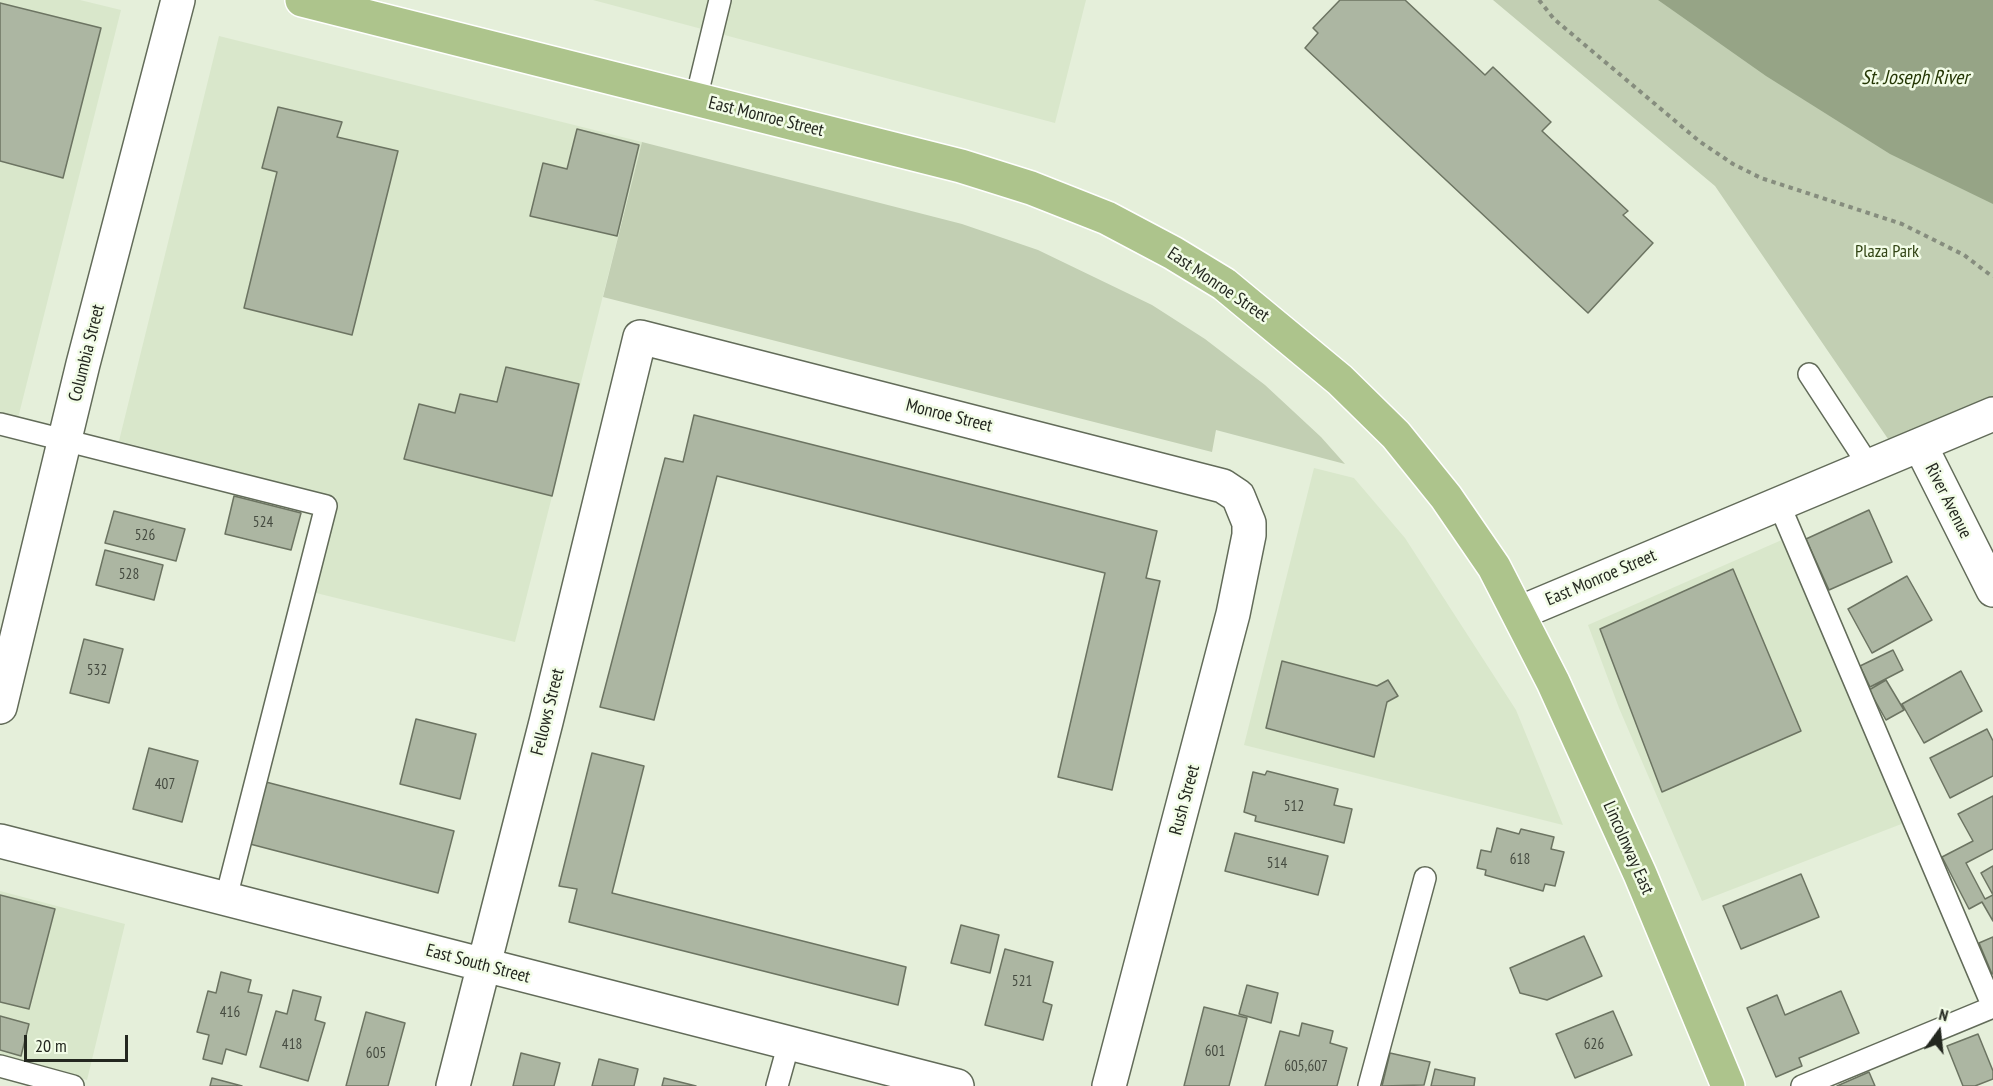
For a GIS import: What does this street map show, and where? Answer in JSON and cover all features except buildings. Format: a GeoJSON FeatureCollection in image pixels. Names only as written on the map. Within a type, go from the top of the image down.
{"type":"FeatureCollection","features":[{"type":"Feature","properties":{"kind":"main road","name":"East Monroe Street"},"geometry":{"type":"LineString","coordinates":[[302,0],[961,166],[1031,188],[1107,218],[1214,278],[1289,335],[1340,380],[1396,435],[1446,496],[1494,567],[1520,613]]}},
{"type":"Feature","properties":{"kind":"main road","name":"Lincolnway East"},"geometry":{"type":"LineString","coordinates":[[1520,613],[1640,874],[1728,1086]]}},
{"type":"Feature","properties":{"kind":"street","name":"Columbia Street"},"geometry":{"type":"LineString","coordinates":[[0,707],[64,440],[178,0]]}},
{"type":"Feature","properties":{"kind":"street","name":"Monroe Street"},"geometry":{"type":"LineString","coordinates":[[640,337],[1223,486],[1238,496],[1246,511]]}},
{"type":"Feature","properties":{"kind":"street","name":"Fellows Street"},"geometry":{"type":"LineString","coordinates":[[453,1086],[546,723],[640,337]]}},
{"type":"Feature","properties":{"kind":"street","name":"East Monroe Street"},"geometry":{"type":"LineString","coordinates":[[1520,613],[1993,414]]}},
{"type":"Feature","properties":{"kind":"street","name":"River Avenue"},"geometry":{"type":"LineString","coordinates":[[1920,445],[1993,590]]}},
{"type":"Feature","properties":{"kind":"street","name":"Rush Street"},"geometry":{"type":"LineString","coordinates":[[1109,1086],[1233,614],[1250,536],[1246,511]]}},
{"type":"Feature","properties":{"kind":"street","name":"East South Street"},"geometry":{"type":"LineString","coordinates":[[0,841],[957,1086]]}},
{"type":"Feature","properties":{"kind":"lane"},"geometry":{"type":"LineString","coordinates":[[696,99],[720,0]]}},
{"type":"Feature","properties":{"kind":"lane"},"geometry":{"type":"LineString","coordinates":[[1809,374],[1869,466]]}},
{"type":"Feature","properties":{"kind":"lane"},"geometry":{"type":"LineString","coordinates":[[0,424],[326,506],[226,898]]}},
{"type":"Feature","properties":{"kind":"lane"},"geometry":{"type":"LineString","coordinates":[[1779,504],[1993,1007],[1802,1086]]}},
{"type":"Feature","properties":{"kind":"lane"},"geometry":{"type":"LineString","coordinates":[[1369,1086],[1425,878]]}},
{"type":"Feature","properties":{"kind":"lane"},"geometry":{"type":"LineString","coordinates":[[777,1086],[789,1043]]}},
{"type":"Feature","properties":{"kind":"lane"},"geometry":{"type":"LineString","coordinates":[[0,1066],[73,1086]]}},
{"type":"Feature","properties":{"kind":"path"},"geometry":{"type":"LineString","coordinates":[[1539,0],[1554,19],[1699,141],[1732,164],[1761,178],[1902,224],[1964,255],[1993,277]]}},
{"type":"Feature","properties":{"kind":"shaded area"},"geometry":{"type":"Polygon","coordinates":[[[0,0],[80,0],[121,10],[18,418],[0,414],[0,0]]]}},
{"type":"Feature","properties":{"kind":"shaded area"},"geometry":{"type":"Polygon","coordinates":[[[593,0],[1086,0],[1055,123],[593,0]]]}},
{"type":"Feature","properties":{"kind":"shaded area"},"geometry":{"type":"Polygon","coordinates":[[[219,36],[642,142],[515,642],[312,592],[336,497],[119,441],[219,36]]]}},
{"type":"Feature","properties":{"kind":"shaded area"},"geometry":{"type":"Polygon","coordinates":[[[1314,468],[1354,478],[1405,538],[1516,710],[1563,825],[1244,745],[1314,468]]]}},
{"type":"Feature","properties":{"kind":"shaded area"},"geometry":{"type":"Polygon","coordinates":[[[1784,539],[1904,823],[1702,901],[1619,708],[1588,625],[1784,539]]]}},
{"type":"Feature","properties":{"kind":"shaded area"},"geometry":{"type":"Polygon","coordinates":[[[0,891],[125,924],[87,1080],[0,1056],[0,891]]]}},
{"type":"Feature","properties":{"kind":"green space","name":"Plaza Park"},"geometry":{"type":"Polygon","coordinates":[[[1493,0],[1683,0],[1993,189],[1993,414],[1899,455],[1715,186],[1493,0]]]}},
{"type":"Feature","properties":{"kind":"green space"},"geometry":{"type":"Polygon","coordinates":[[[642,142],[962,224],[1038,250],[1152,305],[1205,339],[1265,385],[1321,437],[1345,464],[1216,430],[1212,452],[603,297],[642,142]]]}},
{"type":"Feature","properties":{"kind":"water","name":"St. Joseph River"},"geometry":{"type":"Polygon","coordinates":[[[1658,0],[1993,0],[1993,204],[1890,154],[1766,76],[1658,0]]]}}]}
